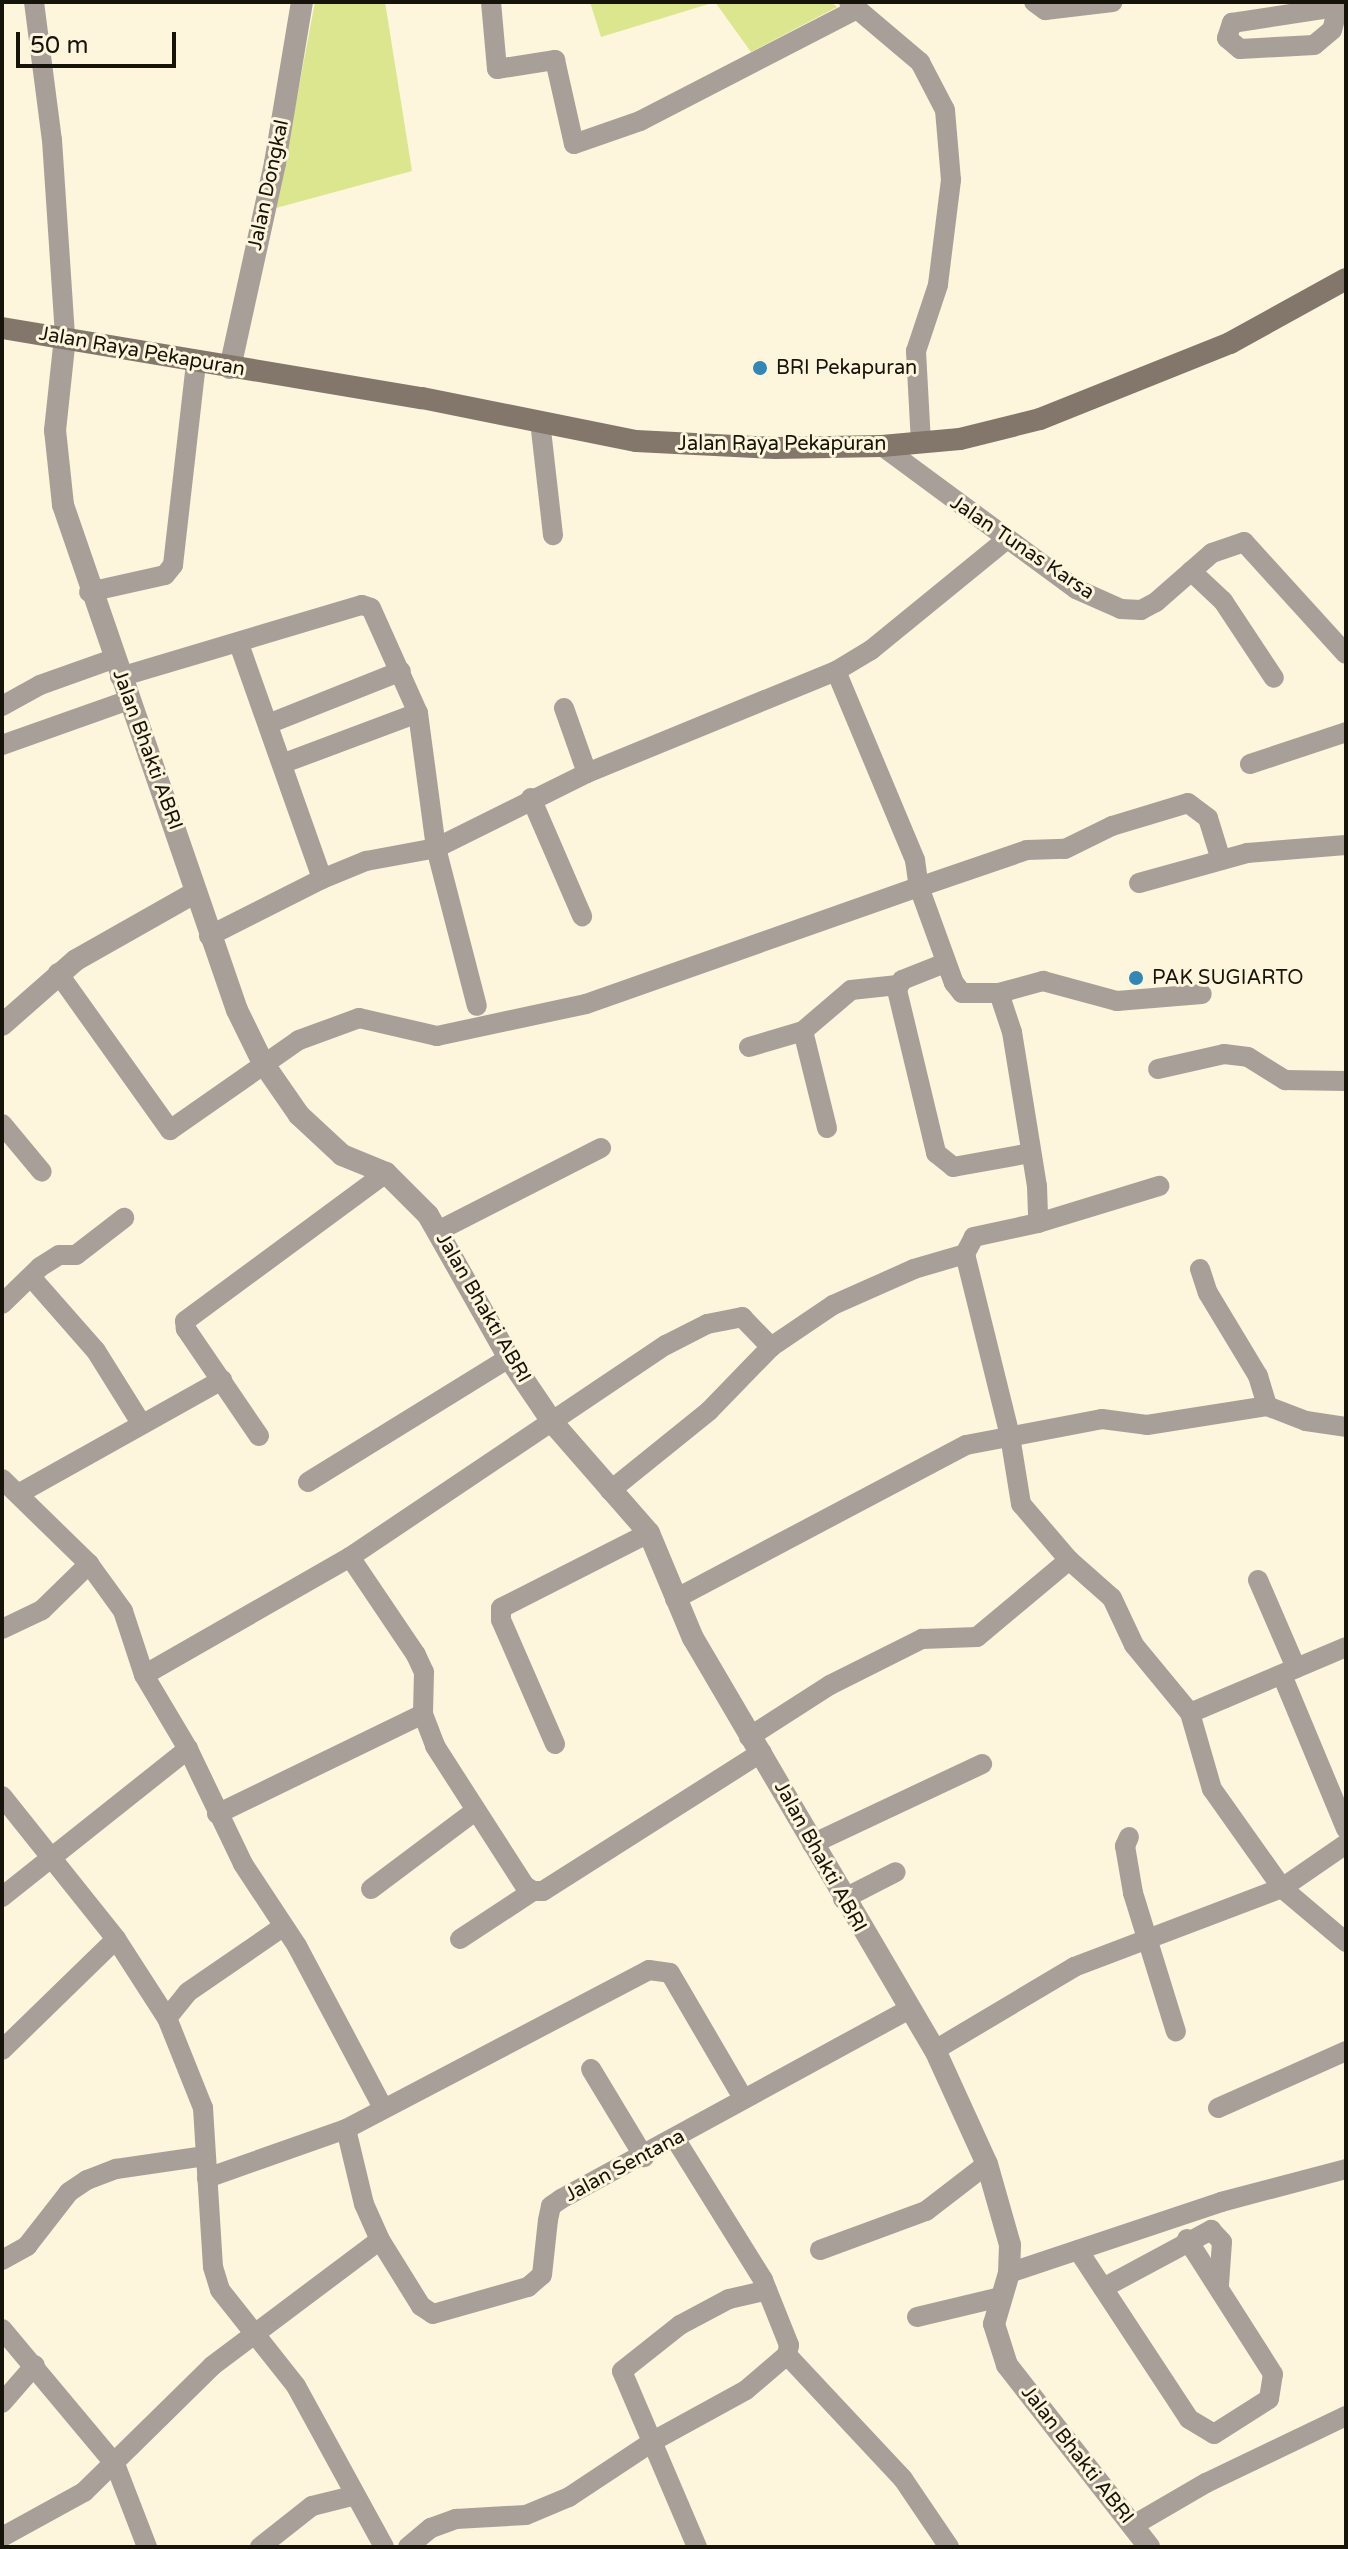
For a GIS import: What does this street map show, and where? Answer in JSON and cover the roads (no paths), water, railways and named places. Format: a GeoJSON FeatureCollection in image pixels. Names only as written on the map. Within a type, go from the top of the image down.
{"type":"FeatureCollection","features":[{"type":"Feature","properties":{"kind":"main road","name":"Jalan Raya Pekapuran"},"geometry":{"type":"LineString","coordinates":[[2,328],[540,421],[636,441],[695,446],[882,446],[988,434],[1040,419],[1230,343],[1346,279]]}},
{"type":"Feature","properties":{"kind":"street","name":"Jalan Bhakti ABRI"},"geometry":{"type":"LineString","coordinates":[[34,2],[52,140],[65,337],[56,398],[57,470],[89,592],[126,701],[209,936],[263,1063],[314,1131],[342,1155],[386,1173],[408,1190],[438,1231],[509,1358],[553,1423],[649,1533],[675,1599],[843,1899],[935,2050],[987,2164],[1006,2219],[1009,2273],[994,2324],[1007,2365],[1149,2547]]}},
{"type":"Feature","properties":{"kind":"street","name":"Jalan Dongkal"},"geometry":{"type":"LineString","coordinates":[[230,368],[275,163],[302,2]]}},
{"type":"Feature","properties":{"kind":"street"},"geometry":{"type":"LineString","coordinates":[[491,2],[497,69],[558,63],[574,144],[640,121],[853,6],[920,62],[945,110],[951,180],[938,285],[916,351],[921,443]]}},
{"type":"Feature","properties":{"kind":"street"},"geometry":{"type":"LineString","coordinates":[[1034,2],[1045,10],[1113,2]]}},
{"type":"Feature","properties":{"kind":"street"},"geometry":{"type":"LineString","coordinates":[[1336,4],[1332,30],[1314,45],[1240,49],[1227,38],[1232,23],[1336,4]]}},
{"type":"Feature","properties":{"kind":"street"},"geometry":{"type":"LineString","coordinates":[[89,592],[165,575],[173,565],[196,362]]}},
{"type":"Feature","properties":{"kind":"street"},"geometry":{"type":"LineString","coordinates":[[540,421],[553,535]]}},
{"type":"Feature","properties":{"kind":"street","name":"Jalan Tunas Karsa"},"geometry":{"type":"LineString","coordinates":[[882,446],[1076,589],[1121,609],[1141,610],[1156,602],[1212,553],[1244,542],[1341,641]]}},
{"type":"Feature","properties":{"kind":"street"},"geometry":{"type":"LineString","coordinates":[[209,936],[322,879],[366,861],[436,848],[531,798],[587,773],[836,671],[871,650],[1007,539]]}},
{"type":"Feature","properties":{"kind":"street"},"geometry":{"type":"LineString","coordinates":[[1191,571],[1223,601],[1274,678]]}},
{"type":"Feature","properties":{"kind":"street"},"geometry":{"type":"LineString","coordinates":[[2,706],[40,685],[239,644],[362,605],[377,615],[418,713],[436,848],[477,1006]]}},
{"type":"Feature","properties":{"kind":"street"},"geometry":{"type":"LineString","coordinates":[[239,644],[284,763],[322,879]]}},
{"type":"Feature","properties":{"kind":"street"},"geometry":{"type":"LineString","coordinates":[[268,724],[401,671]]}},
{"type":"Feature","properties":{"kind":"street"},"geometry":{"type":"LineString","coordinates":[[836,671],[915,860],[919,887],[945,963],[962,993],[999,993],[1043,981],[1137,1002],[1202,994]]}},
{"type":"Feature","properties":{"kind":"street"},"geometry":{"type":"LineString","coordinates":[[2,745],[126,701]]}},
{"type":"Feature","properties":{"kind":"street"},"geometry":{"type":"LineString","coordinates":[[564,708],[587,773]]}},
{"type":"Feature","properties":{"kind":"street"},"geometry":{"type":"LineString","coordinates":[[284,763],[418,713]]}},
{"type":"Feature","properties":{"kind":"street"},"geometry":{"type":"LineString","coordinates":[[1250,764],[1346,732]]}},
{"type":"Feature","properties":{"kind":"street"},"geometry":{"type":"LineString","coordinates":[[531,798],[582,916]]}},
{"type":"Feature","properties":{"kind":"street"},"geometry":{"type":"LineString","coordinates":[[58,973],[170,1130],[299,1040],[359,1018],[437,1036],[586,1004],[1027,850],[1065,849],[1112,826],[1188,803],[1198,805],[1208,818],[1221,860]]}},
{"type":"Feature","properties":{"kind":"street"},"geometry":{"type":"LineString","coordinates":[[1139,883],[1221,860],[1346,845]]}},
{"type":"Feature","properties":{"kind":"street"},"geometry":{"type":"LineString","coordinates":[[2,1025],[58,973],[196,892]]}},
{"type":"Feature","properties":{"kind":"street"},"geometry":{"type":"LineString","coordinates":[[749,1047],[803,1031],[851,990],[898,985],[945,963]]}},
{"type":"Feature","properties":{"kind":"street"},"geometry":{"type":"LineString","coordinates":[[898,985],[936,1153],[953,1167],[1031,1153]]}},
{"type":"Feature","properties":{"kind":"street"},"geometry":{"type":"LineString","coordinates":[[999,993],[1012,1032],[1031,1153],[1038,1223]]}},
{"type":"Feature","properties":{"kind":"street"},"geometry":{"type":"LineString","coordinates":[[803,1031],[827,1128]]}},
{"type":"Feature","properties":{"kind":"street"},"geometry":{"type":"LineString","coordinates":[[1158,1069],[1224,1054],[1248,1057],[1285,1080],[1346,1081]]}},
{"type":"Feature","properties":{"kind":"street"},"geometry":{"type":"LineString","coordinates":[[2,1124],[42,1172]]}},
{"type":"Feature","properties":{"kind":"street"},"geometry":{"type":"LineString","coordinates":[[438,1231],[601,1148]]}},
{"type":"Feature","properties":{"kind":"street"},"geometry":{"type":"LineString","coordinates":[[259,1436],[186,1329],[185,1321],[386,1173]]}},
{"type":"Feature","properties":{"kind":"street"},"geometry":{"type":"LineString","coordinates":[[1159,1186],[1038,1223],[974,1237],[965,1254],[1010,1436],[1021,1504],[1069,1560],[1112,1598],[1134,1645],[1190,1713],[1212,1789],[1282,1888],[1346,1942]]}},
{"type":"Feature","properties":{"kind":"street"},"geometry":{"type":"LineString","coordinates":[[2,1304],[59,1255],[76,1255],[124,1218]]}},
{"type":"Feature","properties":{"kind":"street"},"geometry":{"type":"LineString","coordinates":[[610,1491],[709,1411],[771,1347],[833,1305],[914,1269],[965,1254]]}},
{"type":"Feature","properties":{"kind":"street"},"geometry":{"type":"LineString","coordinates":[[1200,1269],[1208,1293],[1258,1376],[1267,1406]]}},
{"type":"Feature","properties":{"kind":"street"},"geometry":{"type":"LineString","coordinates":[[31,1277],[96,1351],[141,1423]]}},
{"type":"Feature","properties":{"kind":"street"},"geometry":{"type":"LineString","coordinates":[[144,1675],[350,1557],[666,1345],[707,1324],[742,1317],[771,1347]]}},
{"type":"Feature","properties":{"kind":"street"},"geometry":{"type":"LineString","coordinates":[[308,1482],[509,1358]]}},
{"type":"Feature","properties":{"kind":"street"},"geometry":{"type":"LineString","coordinates":[[18,1494],[222,1380]]}},
{"type":"Feature","properties":{"kind":"street"},"geometry":{"type":"LineString","coordinates":[[675,1599],[944,1452],[1102,1419],[1147,1425],[1267,1406],[1306,1421],[1346,1427]]}},
{"type":"Feature","properties":{"kind":"street"},"geometry":{"type":"LineString","coordinates":[[2,1479],[89,1564],[123,1611],[144,1675],[188,1749],[217,1814],[281,1928],[333,2010],[383,2108]]}},
{"type":"Feature","properties":{"kind":"street"},"geometry":{"type":"LineString","coordinates":[[555,1744],[501,1620],[501,1608],[649,1533]]}},
{"type":"Feature","properties":{"kind":"street"},"geometry":{"type":"LineString","coordinates":[[350,1557],[416,1655],[424,1672],[423,1714],[435,1746],[475,1811],[533,1891]]}},
{"type":"Feature","properties":{"kind":"street"},"geometry":{"type":"LineString","coordinates":[[460,1939],[533,1891],[543,1891],[755,1745],[830,1685],[912,1644],[935,1636],[977,1637],[1069,1560]]}},
{"type":"Feature","properties":{"kind":"street"},"geometry":{"type":"LineString","coordinates":[[2,1629],[42,1610],[89,1564]]}},
{"type":"Feature","properties":{"kind":"street"},"geometry":{"type":"LineString","coordinates":[[1258,1580],[1346,1829]]}},
{"type":"Feature","properties":{"kind":"street"},"geometry":{"type":"LineString","coordinates":[[1190,1713],[1346,1647]]}},
{"type":"Feature","properties":{"kind":"street"},"geometry":{"type":"LineString","coordinates":[[217,1814],[423,1714]]}},
{"type":"Feature","properties":{"kind":"street"},"geometry":{"type":"LineString","coordinates":[[2,1897],[48,1856],[188,1749]]}},
{"type":"Feature","properties":{"kind":"street"},"geometry":{"type":"LineString","coordinates":[[812,1844],[982,1764]]}},
{"type":"Feature","properties":{"kind":"street"},"geometry":{"type":"LineString","coordinates":[[2,1796],[116,1939],[167,2018],[203,2108],[213,2267],[220,2290],[234,2315],[259,2334],[296,2386],[352,2496],[384,2547]]}},
{"type":"Feature","properties":{"kind":"street"},"geometry":{"type":"LineString","coordinates":[[371,1889],[475,1811]]}},
{"type":"Feature","properties":{"kind":"street"},"geometry":{"type":"LineString","coordinates":[[1129,1837],[1126,1856],[1145,1937],[1176,2032]]}},
{"type":"Feature","properties":{"kind":"street"},"geometry":{"type":"LineString","coordinates":[[935,2050],[1074,1967],[1145,1937],[1282,1888],[1346,1844]]}},
{"type":"Feature","properties":{"kind":"street"},"geometry":{"type":"LineString","coordinates":[[843,1899],[896,1872]]}},
{"type":"Feature","properties":{"kind":"street"},"geometry":{"type":"LineString","coordinates":[[167,2018],[188,1992],[281,1928]]}},
{"type":"Feature","properties":{"kind":"street"},"geometry":{"type":"LineString","coordinates":[[2,2050],[116,1939]]}},
{"type":"Feature","properties":{"kind":"street"},"geometry":{"type":"LineString","coordinates":[[207,2178],[346,2129],[633,1975],[660,1968],[670,1973],[682,1991],[743,2098]]}},
{"type":"Feature","properties":{"kind":"street","name":"Jalan Sentana"},"geometry":{"type":"LineString","coordinates":[[380,2240],[421,2306],[433,2314],[452,2311],[535,2281],[548,2258],[551,2206],[676,2140],[743,2098],[909,2009]]}},
{"type":"Feature","properties":{"kind":"street"},"geometry":{"type":"LineString","coordinates":[[1218,2108],[1346,2051]]}},
{"type":"Feature","properties":{"kind":"street"},"geometry":{"type":"LineString","coordinates":[[591,2069],[644,2157]]}},
{"type":"Feature","properties":{"kind":"street"},"geometry":{"type":"LineString","coordinates":[[2,2537],[58,2509],[115,2464],[212,2366],[259,2334],[380,2240],[364,2204],[346,2129]]}},
{"type":"Feature","properties":{"kind":"street"},"geometry":{"type":"LineString","coordinates":[[408,2547],[431,2528],[456,2519],[526,2515],[569,2497],[655,2440],[746,2390],[787,2355],[789,2345],[767,2290],[676,2140]]}},
{"type":"Feature","properties":{"kind":"street"},"geometry":{"type":"LineString","coordinates":[[2,2260],[27,2246],[69,2192],[87,2180],[116,2169],[205,2156]]}},
{"type":"Feature","properties":{"kind":"street"},"geometry":{"type":"LineString","coordinates":[[820,2250],[926,2211],[987,2164]]}},
{"type":"Feature","properties":{"kind":"street"},"geometry":{"type":"LineString","coordinates":[[1009,2273],[1221,2202],[1346,2169]]}},
{"type":"Feature","properties":{"kind":"street"},"geometry":{"type":"LineString","coordinates":[[1103,2288],[1187,2239],[1211,2230],[1218,2233],[1222,2242],[1219,2285]]}},
{"type":"Feature","properties":{"kind":"street"},"geometry":{"type":"LineString","coordinates":[[1078,2250],[1189,2419],[1204,2433],[1214,2434],[1269,2399],[1274,2387],[1273,2374],[1187,2239]]}},
{"type":"Feature","properties":{"kind":"street"},"geometry":{"type":"LineString","coordinates":[[697,2547],[655,2440],[623,2382],[626,2364],[680,2325],[729,2299],[767,2290]]}},
{"type":"Feature","properties":{"kind":"street"},"geometry":{"type":"LineString","coordinates":[[917,2317],[1000,2297]]}},
{"type":"Feature","properties":{"kind":"street"},"geometry":{"type":"LineString","coordinates":[[2,2329],[115,2464],[147,2547]]}},
{"type":"Feature","properties":{"kind":"street"},"geometry":{"type":"LineString","coordinates":[[787,2355],[903,2479],[949,2547]]}},
{"type":"Feature","properties":{"kind":"street"},"geometry":{"type":"LineString","coordinates":[[2,2403],[35,2365]]}},
{"type":"Feature","properties":{"kind":"street"},"geometry":{"type":"LineString","coordinates":[[1132,2526],[1206,2483],[1346,2416]]}},
{"type":"Feature","properties":{"kind":"street"},"geometry":{"type":"LineString","coordinates":[[260,2547],[312,2506],[352,2496]]}},
{"type":"Feature","properties":{"kind":"place","name":"BRI Pekapuran"},"geometry":{"type":"Point","coordinates":[760,368]}},
{"type":"Feature","properties":{"kind":"place","name":"PAK SUGIARTO"},"geometry":{"type":"Point","coordinates":[1136,978]}}]}
